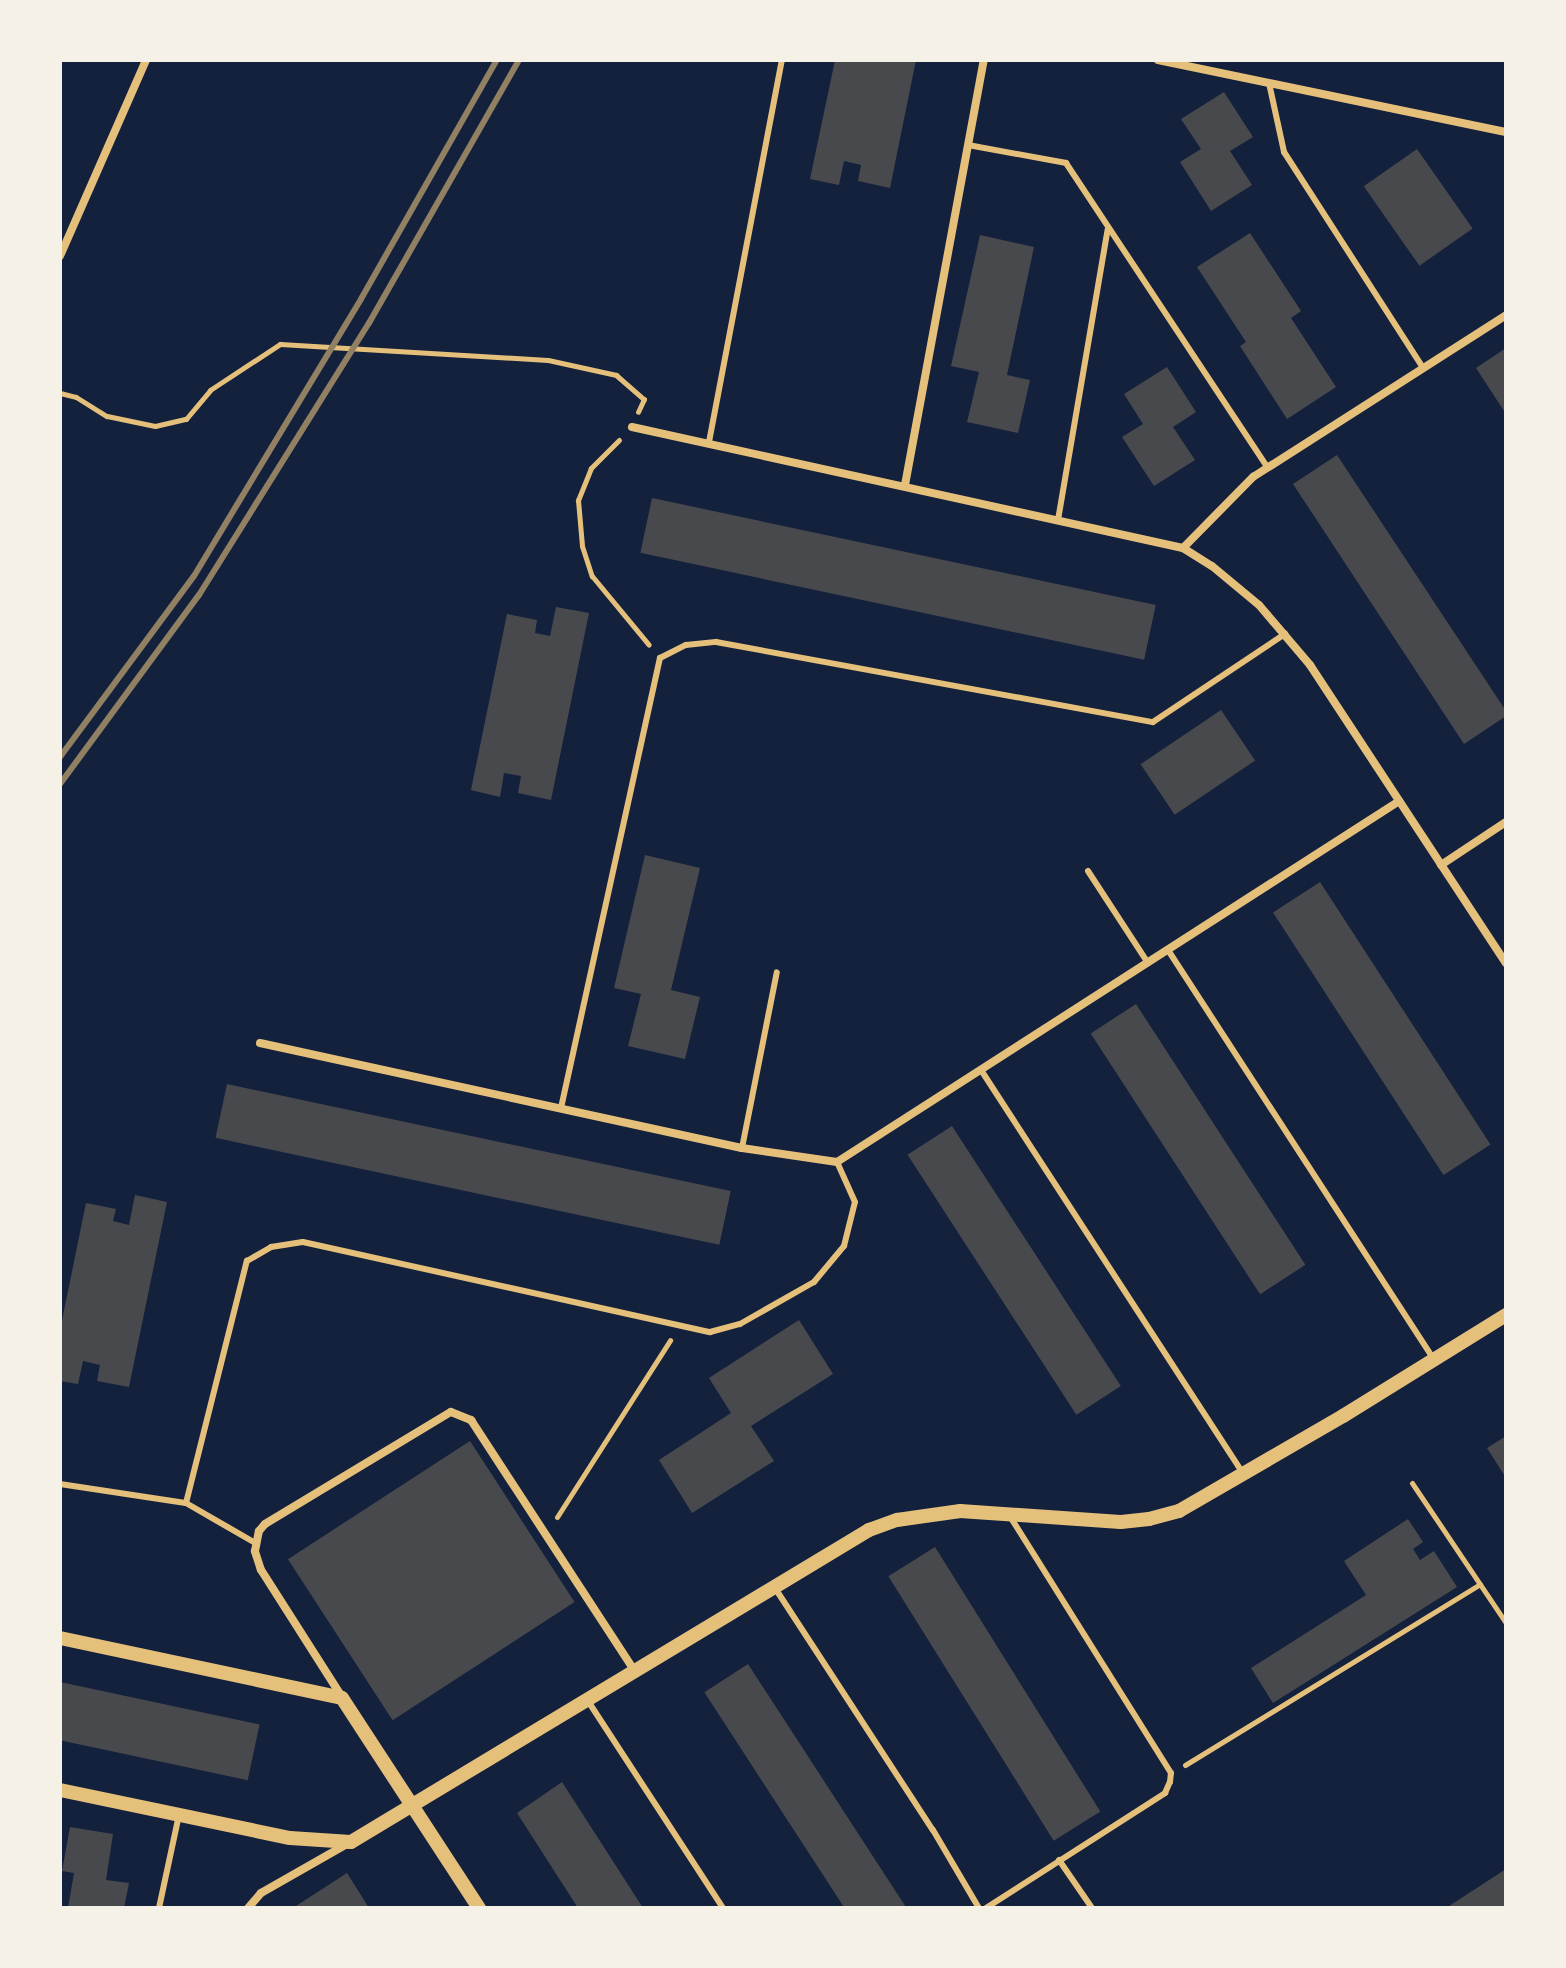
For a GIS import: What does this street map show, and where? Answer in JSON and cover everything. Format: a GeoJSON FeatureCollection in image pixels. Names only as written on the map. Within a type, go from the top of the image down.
{"type":"FeatureCollection","features":[{"type":"Feature","properties":{"kind":"street"},"geometry":{"type":"LineString","coordinates":[[60,256],[146,60]]}},
{"type":"Feature","properties":{"kind":"street"},"geometry":{"type":"LineString","coordinates":[[905,485],[984,60]]}},
{"type":"Feature","properties":{"kind":"street"},"geometry":{"type":"LineString","coordinates":[[1158,60],[1506,132]]}},
{"type":"Feature","properties":{"kind":"street"},"geometry":{"type":"LineString","coordinates":[[1183,548],[1253,477],[1506,315]]}},
{"type":"Feature","properties":{"kind":"street"},"geometry":{"type":"LineString","coordinates":[[632,427],[1183,548],[1237,584],[1285,634],[1506,963]]}},
{"type":"Feature","properties":{"kind":"street"},"geometry":{"type":"LineString","coordinates":[[260,1043],[742,1148],[837,1162],[1399,801]]}},
{"type":"Feature","properties":{"kind":"street"},"geometry":{"type":"LineString","coordinates":[[1441,865],[1506,822]]}},
{"type":"Feature","properties":{"kind":"street"},"geometry":{"type":"LineString","coordinates":[[248,1908],[261,1893],[588,1701],[843,1543],[897,1520],[960,1511],[1007,1512],[1091,1521],[1149,1519],[1179,1511],[1244,1475],[1506,1315]]}},
{"type":"Feature","properties":{"kind":"street"},"geometry":{"type":"LineString","coordinates":[[479,1908],[261,1570],[256,1558],[262,1526],[451,1412],[471,1420],[635,1672]]}},
{"type":"Feature","properties":{"kind":"street"},"geometry":{"type":"LineString","coordinates":[[60,1638],[342,1698]]}},
{"type":"Feature","properties":{"kind":"street"},"geometry":{"type":"LineString","coordinates":[[60,1790],[290,1838],[351,1842]]}},
{"type":"Feature","properties":{"kind":"lane"},"geometry":{"type":"LineString","coordinates":[[709,442],[782,60]]}},
{"type":"Feature","properties":{"kind":"lane"},"geometry":{"type":"LineString","coordinates":[[1269,83],[1284,152],[1423,368]]}},
{"type":"Feature","properties":{"kind":"lane"},"geometry":{"type":"LineString","coordinates":[[968,145],[1066,163],[1268,468]]}},
{"type":"Feature","properties":{"kind":"lane"},"geometry":{"type":"LineString","coordinates":[[1058,520],[1108,229]]}},
{"type":"Feature","properties":{"kind":"lane"},"geometry":{"type":"LineString","coordinates":[[561,1108],[660,658],[686,645],[716,642],[1153,722],[1285,634]]}},
{"type":"Feature","properties":{"kind":"lane"},"geometry":{"type":"LineString","coordinates":[[1088,871],[1148,963]]}},
{"type":"Feature","properties":{"kind":"lane"},"geometry":{"type":"LineString","coordinates":[[1168,950],[1434,1360]]}},
{"type":"Feature","properties":{"kind":"lane"},"geometry":{"type":"LineString","coordinates":[[742,1148],[777,972]]}},
{"type":"Feature","properties":{"kind":"lane"},"geometry":{"type":"LineString","coordinates":[[981,1070],[1244,1475]]}},
{"type":"Feature","properties":{"kind":"lane"},"geometry":{"type":"LineString","coordinates":[[186,1503],[247,1261],[271,1247],[303,1242],[710,1332],[740,1324],[814,1282],[844,1246],[855,1202],[837,1162]]}},
{"type":"Feature","properties":{"kind":"lane"},"geometry":{"type":"LineString","coordinates":[[60,1484],[186,1503],[257,1544]]}},
{"type":"Feature","properties":{"kind":"lane"},"geometry":{"type":"LineString","coordinates":[[986,1908],[1165,1793],[1171,1773],[1007,1512]]}},
{"type":"Feature","properties":{"kind":"lane"},"geometry":{"type":"LineString","coordinates":[[773,1585],[933,1830],[979,1908]]}},
{"type":"Feature","properties":{"kind":"lane"},"geometry":{"type":"LineString","coordinates":[[588,1701],[723,1908]]}},
{"type":"Feature","properties":{"kind":"lane"},"geometry":{"type":"LineString","coordinates":[[159,1908],[179,1815]]}},
{"type":"Feature","properties":{"kind":"lane"},"geometry":{"type":"LineString","coordinates":[[1059,1860],[1092,1908]]}},
{"type":"Feature","properties":{"kind":"path"},"geometry":{"type":"LineString","coordinates":[[60,393],[76,397],[107,416],[155,426],[186,419],[210,390],[280,344],[548,360],[616,375],[644,399],[632,427],[591,468],[578,500],[582,546],[592,576],[660,658]]}},
{"type":"Feature","properties":{"kind":"path"},"geometry":{"type":"LineString","coordinates":[[546,1535],[680,1326]]}},
{"type":"Feature","properties":{"kind":"path"},"geometry":{"type":"LineString","coordinates":[[1412,1483],[1506,1623]]}},
{"type":"Feature","properties":{"kind":"path"},"geometry":{"type":"LineString","coordinates":[[1171,1773],[1480,1584]]}},
{"type":"Feature","properties":{"kind":"building"},"geometry":{"type":"Polygon","coordinates":[[[835,60],[916,60],[890,188],[858,181],[861,165],[844,161],[839,185],[810,179],[835,60]]]}},
{"type":"Feature","properties":{"kind":"building"},"geometry":{"type":"Polygon","coordinates":[[[1224,92],[1253,137],[1230,151],[1252,185],[1211,211],[1180,162],[1201,149],[1181,119],[1224,92]]]}},
{"type":"Feature","properties":{"kind":"building"},"geometry":{"type":"Polygon","coordinates":[[[1417,149],[1473,228],[1419,266],[1364,186],[1417,149]]]}},
{"type":"Feature","properties":{"kind":"building"},"geometry":{"type":"Polygon","coordinates":[[[1250,233],[1301,311],[1291,318],[1336,387],[1287,419],[1240,346],[1246,342],[1197,267],[1250,233]]]}},
{"type":"Feature","properties":{"kind":"building"},"geometry":{"type":"Polygon","coordinates":[[[980,235],[1034,247],[1007,375],[1030,380],[1018,433],[967,422],[979,372],[951,366],[980,235]]]}},
{"type":"Feature","properties":{"kind":"building"},"geometry":{"type":"Polygon","coordinates":[[[1506,348],[1506,414],[1476,368],[1506,348]]]}},
{"type":"Feature","properties":{"kind":"building"},"geometry":{"type":"Polygon","coordinates":[[[1167,367],[1196,412],[1173,427],[1195,460],[1154,486],[1122,437],[1143,424],[1124,394],[1167,367]]]}},
{"type":"Feature","properties":{"kind":"building"},"geometry":{"type":"Polygon","coordinates":[[[1337,455],[1506,711],[1506,716],[1464,744],[1293,484],[1337,455]]]}},
{"type":"Feature","properties":{"kind":"building"},"geometry":{"type":"Polygon","coordinates":[[[652,498],[1156,605],[1144,660],[640,553],[652,498]]]}},
{"type":"Feature","properties":{"kind":"building"},"geometry":{"type":"Polygon","coordinates":[[[556,607],[589,613],[551,800],[518,793],[521,776],[504,773],[500,797],[471,790],[507,614],[537,620],[535,633],[550,636],[556,607]]]}},
{"type":"Feature","properties":{"kind":"building"},"geometry":{"type":"Polygon","coordinates":[[[1221,710],[1255,761],[1175,815],[1141,764],[1221,710]]]}},
{"type":"Feature","properties":{"kind":"building"},"geometry":{"type":"Polygon","coordinates":[[[645,855],[700,868],[671,990],[700,997],[685,1059],[628,1046],[641,994],[614,988],[645,855]]]}},
{"type":"Feature","properties":{"kind":"building"},"geometry":{"type":"Polygon","coordinates":[[[1320,882],[1490,1145],[1444,1175],[1273,912],[1320,882]]]}},
{"type":"Feature","properties":{"kind":"building"},"geometry":{"type":"Polygon","coordinates":[[[1136,1004],[1305,1265],[1260,1294],[1091,1033],[1136,1004]]]}},
{"type":"Feature","properties":{"kind":"building"},"geometry":{"type":"Polygon","coordinates":[[[227,1084],[731,1191],[719,1245],[216,1138],[227,1084]]]}},
{"type":"Feature","properties":{"kind":"building"},"geometry":{"type":"Polygon","coordinates":[[[952,1126],[1121,1386],[1076,1415],[908,1155],[952,1126]]]}},
{"type":"Feature","properties":{"kind":"building"},"geometry":{"type":"Polygon","coordinates":[[[135,1195],[167,1202],[129,1387],[97,1381],[100,1365],[83,1361],[78,1384],[60,1381],[60,1330],[86,1203],[116,1209],[113,1221],[129,1225],[135,1195]]]}},
{"type":"Feature","properties":{"kind":"building"},"geometry":{"type":"Polygon","coordinates":[[[799,1320],[833,1374],[751,1426],[774,1461],[692,1513],[659,1460],[731,1413],[709,1378],[799,1320]]]}},
{"type":"Feature","properties":{"kind":"building"},"geometry":{"type":"Polygon","coordinates":[[[1506,1436],[1506,1478],[1487,1448],[1506,1436]]]}},
{"type":"Feature","properties":{"kind":"building"},"geometry":{"type":"Polygon","coordinates":[[[470,1441],[575,1602],[393,1720],[288,1559],[470,1441]]]}},
{"type":"Feature","properties":{"kind":"building"},"geometry":{"type":"Polygon","coordinates":[[[1408,1519],[1423,1542],[1413,1549],[1420,1560],[1434,1551],[1457,1587],[1273,1703],[1251,1668],[1366,1595],[1344,1561],[1408,1519]]]}},
{"type":"Feature","properties":{"kind":"building"},"geometry":{"type":"Polygon","coordinates":[[[935,1547],[1100,1812],[1054,1841],[888,1576],[935,1547]]]}},
{"type":"Feature","properties":{"kind":"building"},"geometry":{"type":"Polygon","coordinates":[[[748,1664],[906,1908],[844,1908],[704,1692],[748,1664]]]}},
{"type":"Feature","properties":{"kind":"building"},"geometry":{"type":"Polygon","coordinates":[[[60,1682],[260,1724],[248,1780],[60,1740],[60,1682]]]}},
{"type":"Feature","properties":{"kind":"building"},"geometry":{"type":"Polygon","coordinates":[[[562,1782],[643,1908],[578,1908],[517,1813],[562,1782]]]}},
{"type":"Feature","properties":{"kind":"building"},"geometry":{"type":"Polygon","coordinates":[[[70,1827],[113,1834],[106,1880],[129,1883],[124,1908],[68,1908],[74,1873],[62,1871],[70,1827]]]}},
{"type":"Feature","properties":{"kind":"building"},"geometry":{"type":"Polygon","coordinates":[[[1506,1869],[1506,1908],[1446,1908],[1506,1869]]]}},
{"type":"Feature","properties":{"kind":"building"},"geometry":{"type":"Polygon","coordinates":[[[347,1873],[369,1908],[297,1908],[296,1906],[347,1873]]]}},
{"type":"Feature","properties":{"kind":"railway"},"geometry":{"type":"LineString","coordinates":[[60,757],[194,576],[361,299],[497,60]]}},
{"type":"Feature","properties":{"kind":"railway"},"geometry":{"type":"LineString","coordinates":[[60,784],[199,595],[369,323],[519,60]]}}]}
